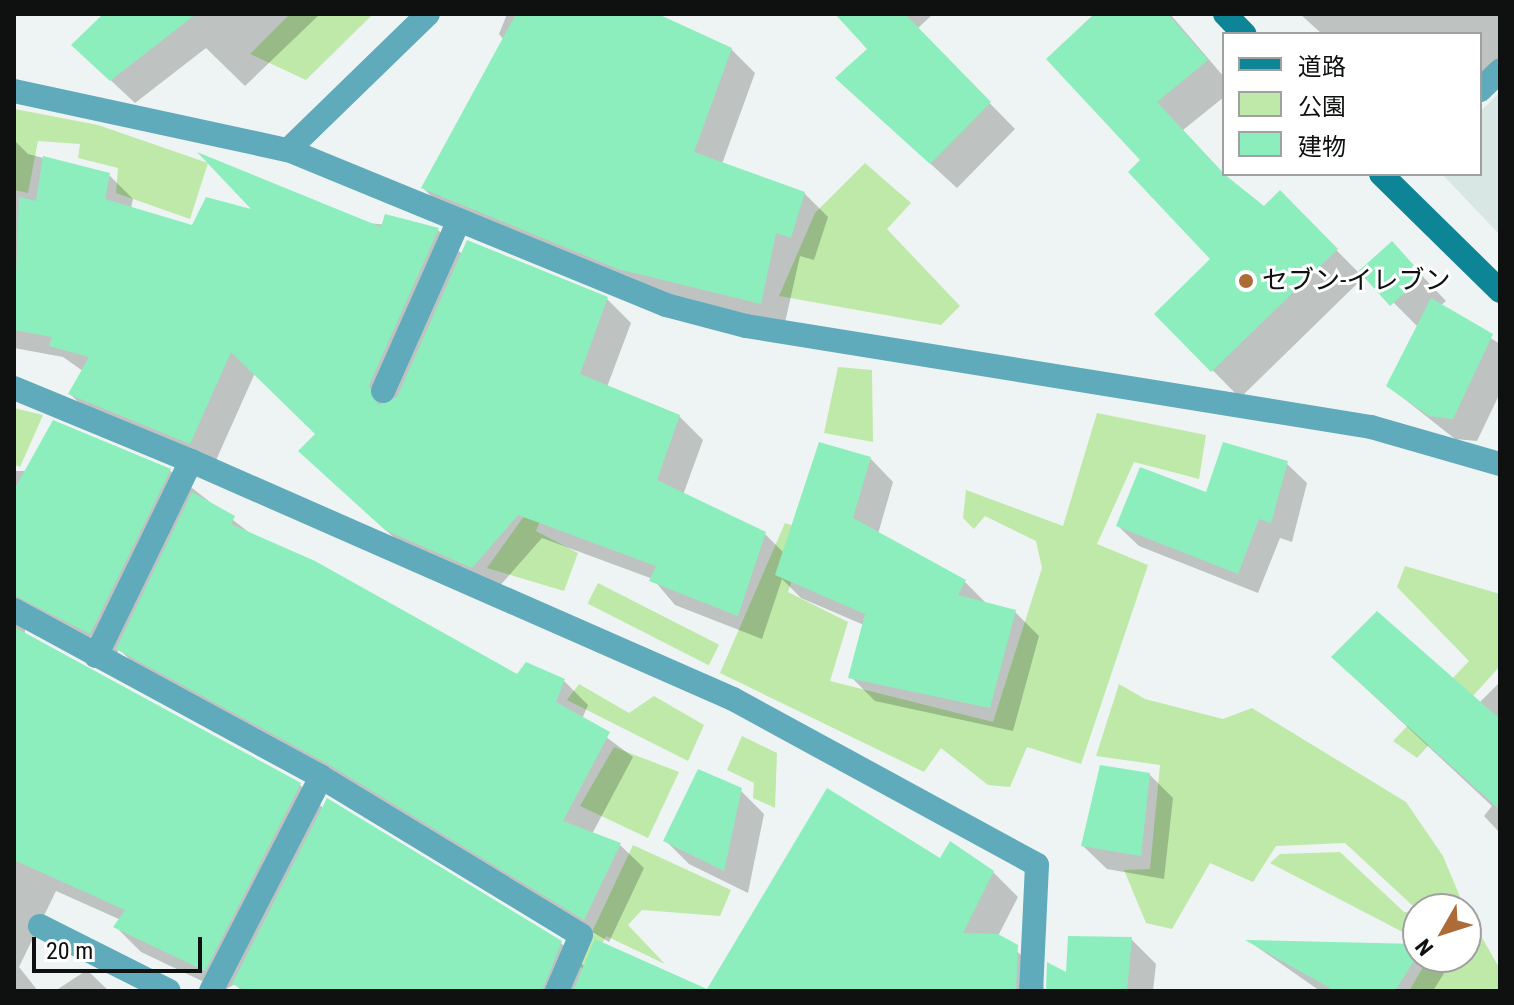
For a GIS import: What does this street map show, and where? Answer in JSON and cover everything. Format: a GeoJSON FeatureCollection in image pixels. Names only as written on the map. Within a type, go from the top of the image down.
{"type":"FeatureCollection","features":[{"type":"Feature","properties":{"kind":"street"},"geometry":{"type":"LineString","coordinates":[[288,150],[428,14]]}},
{"type":"Feature","properties":{"kind":"street"},"geometry":{"type":"LineString","coordinates":[[1482,88],[1500,71]]}},
{"type":"Feature","properties":{"kind":"street"},"geometry":{"type":"LineString","coordinates":[[14,91],[288,150],[666,305],[746,326],[1371,427],[1500,464]]}},
{"type":"Feature","properties":{"kind":"street"},"geometry":{"type":"LineString","coordinates":[[1387,176],[1500,291]]}},
{"type":"Feature","properties":{"kind":"street"},"geometry":{"type":"LineString","coordinates":[[383,391],[459,220]]}},
{"type":"Feature","properties":{"kind":"street"},"geometry":{"type":"LineString","coordinates":[[14,388],[191,461],[733,699],[1037,865],[1031,991]]}},
{"type":"Feature","properties":{"kind":"street"},"geometry":{"type":"LineString","coordinates":[[96,656],[191,461]]}},
{"type":"Feature","properties":{"kind":"street"},"geometry":{"type":"LineString","coordinates":[[14,610],[321,777],[581,935],[557,991]]}},
{"type":"Feature","properties":{"kind":"street"},"geometry":{"type":"LineString","coordinates":[[211,991],[321,777]]}},
{"type":"Feature","properties":{"kind":"street"},"geometry":{"type":"LineString","coordinates":[[40,926],[169,991]]}},
{"type":"Feature","properties":{"kind":"shaded area"},"geometry":{"type":"Polygon","coordinates":[[[1500,92],[1500,235],[1444,176],[1482,176],[1482,110],[1500,92]]]}},
{"type":"Feature","properties":{"kind":"green space"},"geometry":{"type":"Polygon","coordinates":[[[290,14],[373,14],[306,80],[250,54],[290,14]]]}},
{"type":"Feature","properties":{"kind":"green space"},"geometry":{"type":"Polygon","coordinates":[[[15,109],[98,125],[208,163],[190,219],[116,193],[118,168],[78,158],[80,144],[38,141],[28,193],[14,190],[15,109]]]}},
{"type":"Feature","properties":{"kind":"green space"},"geometry":{"type":"Polygon","coordinates":[[[865,163],[911,203],[887,229],[960,306],[941,325],[779,296],[815,213],[865,163]]]}},
{"type":"Feature","properties":{"kind":"green space"},"geometry":{"type":"Polygon","coordinates":[[[838,367],[872,370],[873,442],[824,433],[838,367]]]}},
{"type":"Feature","properties":{"kind":"green space"},"geometry":{"type":"Polygon","coordinates":[[[584,405],[536,531],[578,553],[564,591],[487,568],[527,512],[584,405]]]}},
{"type":"Feature","properties":{"kind":"green space"},"geometry":{"type":"Polygon","coordinates":[[[14,408],[43,415],[20,467],[14,464],[14,408]]]}},
{"type":"Feature","properties":{"kind":"green space"},"geometry":{"type":"Polygon","coordinates":[[[1097,413],[1206,435],[1199,479],[1134,462],[1097,544],[1148,565],[1081,764],[1027,747],[1010,787],[988,785],[941,748],[924,772],[720,673],[785,523],[808,531],[788,592],[848,622],[830,681],[993,722],[1042,568],[1036,541],[985,516],[974,529],[963,518],[966,490],[1063,526],[1097,413]]]}},
{"type":"Feature","properties":{"kind":"green space"},"geometry":{"type":"Polygon","coordinates":[[[1405,566],[1500,594],[1500,666],[1417,758],[1393,741],[1469,661],[1397,587],[1405,566]]]}},
{"type":"Feature","properties":{"kind":"green space"},"geometry":{"type":"Polygon","coordinates":[[[598,583],[719,645],[709,665],[588,603],[598,583]]]}},
{"type":"Feature","properties":{"kind":"green space"},"geometry":{"type":"Polygon","coordinates":[[[579,684],[629,713],[654,696],[704,725],[688,761],[567,700],[579,684]]]}},
{"type":"Feature","properties":{"kind":"green space"},"geometry":{"type":"Polygon","coordinates":[[[1119,684],[1145,699],[1223,719],[1252,708],[1406,802],[1443,856],[1458,893],[1402,893],[1402,896],[1345,843],[1276,846],[1253,882],[1210,863],[1172,929],[1146,923],[1124,870],[1150,869],[1160,765],[1096,756],[1119,684]]]}},
{"type":"Feature","properties":{"kind":"green space"},"geometry":{"type":"Polygon","coordinates":[[[742,736],[777,753],[775,808],[753,798],[754,783],[727,770],[742,736]]]}},
{"type":"Feature","properties":{"kind":"green space"},"geometry":{"type":"Polygon","coordinates":[[[614,747],[679,772],[648,838],[580,806],[614,747]]]}},
{"type":"Feature","properties":{"kind":"green space"},"geometry":{"type":"Polygon","coordinates":[[[633,845],[731,890],[720,916],[642,910],[628,925],[665,964],[606,936],[589,970],[576,966],[633,845]]]}},
{"type":"Feature","properties":{"kind":"green space"},"geometry":{"type":"Polygon","coordinates":[[[1340,852],[1402,910],[1402,932],[1270,863],[1280,854],[1340,852]]]}},
{"type":"Feature","properties":{"kind":"green space"},"geometry":{"type":"Polygon","coordinates":[[[1482,938],[1500,969],[1500,991],[1409,991],[1420,973],[1482,973],[1482,938]]]}},
{"type":"Feature","properties":{"kind":"building"},"geometry":{"type":"Polygon","coordinates":[[[103,14],[196,14],[110,81],[71,45],[103,14]]]}},
{"type":"Feature","properties":{"kind":"building"},"geometry":{"type":"Polygon","coordinates":[[[516,14],[658,14],[732,48],[694,152],[805,192],[791,238],[776,233],[761,304],[618,269],[421,188],[516,14]]]}},
{"type":"Feature","properties":{"kind":"building"},"geometry":{"type":"Polygon","coordinates":[[[835,14],[905,14],[991,102],[930,164],[835,78],[867,49],[835,14]]]}},
{"type":"Feature","properties":{"kind":"building"},"geometry":{"type":"Polygon","coordinates":[[[1094,14],[1168,14],[1208,60],[1157,102],[1222,172],[1222,176],[1226,176],[1264,206],[1280,190],[1338,249],[1211,372],[1154,314],[1210,259],[1128,172],[1140,160],[1046,59],[1094,14]]]}},
{"type":"Feature","properties":{"kind":"building"},"geometry":{"type":"Polygon","coordinates":[[[197,152],[381,227],[385,214],[439,228],[369,385],[378,405],[397,397],[467,240],[608,297],[580,374],[680,415],[657,480],[766,532],[738,616],[649,581],[656,566],[518,515],[472,568],[385,530],[298,451],[315,434],[231,352],[190,444],[68,394],[89,357],[49,346],[52,337],[14,330],[19,197],[36,201],[43,156],[110,173],[105,199],[192,225],[206,197],[251,209],[197,152]]]}},
{"type":"Feature","properties":{"kind":"building"},"geometry":{"type":"Polygon","coordinates":[[[1392,241],[1423,276],[1390,306],[1359,271],[1392,241]]]}},
{"type":"Feature","properties":{"kind":"building"},"geometry":{"type":"Polygon","coordinates":[[[1431,298],[1493,334],[1453,419],[1429,416],[1386,386],[1431,298]]]}},
{"type":"Feature","properties":{"kind":"building"},"geometry":{"type":"Polygon","coordinates":[[[53,420],[171,469],[90,634],[14,595],[14,490],[53,420]]]}},
{"type":"Feature","properties":{"kind":"building"},"geometry":{"type":"Polygon","coordinates":[[[819,442],[871,457],[853,518],[966,580],[958,595],[1016,610],[990,708],[848,678],[865,614],[775,575],[819,442]]]}},
{"type":"Feature","properties":{"kind":"building"},"geometry":{"type":"Polygon","coordinates":[[[1223,442],[1288,461],[1271,523],[1259,519],[1238,574],[1116,526],[1140,467],[1206,492],[1223,442]]]}},
{"type":"Feature","properties":{"kind":"building"},"geometry":{"type":"Polygon","coordinates":[[[192,492],[235,516],[231,524],[315,561],[517,674],[526,662],[565,679],[556,702],[610,732],[563,821],[621,843],[584,920],[328,764],[116,649],[192,492]]]}},
{"type":"Feature","properties":{"kind":"building"},"geometry":{"type":"Polygon","coordinates":[[[1377,611],[1500,719],[1500,810],[1331,657],[1377,611]]]}},
{"type":"Feature","properties":{"kind":"building"},"geometry":{"type":"Polygon","coordinates":[[[14,627],[301,783],[205,971],[113,927],[125,910],[14,860],[14,627]]]}},
{"type":"Feature","properties":{"kind":"building"},"geometry":{"type":"Polygon","coordinates":[[[1100,765],[1150,773],[1141,856],[1081,846],[1100,765]]]}},
{"type":"Feature","properties":{"kind":"building"},"geometry":{"type":"Polygon","coordinates":[[[698,769],[742,788],[724,871],[663,841],[698,769]]]}},
{"type":"Feature","properties":{"kind":"building"},"geometry":{"type":"Polygon","coordinates":[[[827,788],[940,858],[950,841],[994,871],[963,933],[998,934],[1018,945],[1016,991],[573,991],[595,939],[707,989],[827,788]]]}},
{"type":"Feature","properties":{"kind":"building"},"geometry":{"type":"Polygon","coordinates":[[[327,798],[562,941],[542,991],[247,991],[232,984],[327,798]]]}},
{"type":"Feature","properties":{"kind":"building"},"geometry":{"type":"Polygon","coordinates":[[[1068,936],[1132,937],[1127,991],[1046,991],[1047,962],[1066,972],[1068,936]]]}},
{"type":"Feature","properties":{"kind":"building"},"geometry":{"type":"Polygon","coordinates":[[[1245,940],[1402,944],[1402,973],[1406,973],[1395,991],[1335,991],[1245,940]]]}},
{"type":"Feature","properties":{"kind":"place","name":"セブン-イレブン"},"geometry":{"type":"Point","coordinates":[1246,281]}}]}
